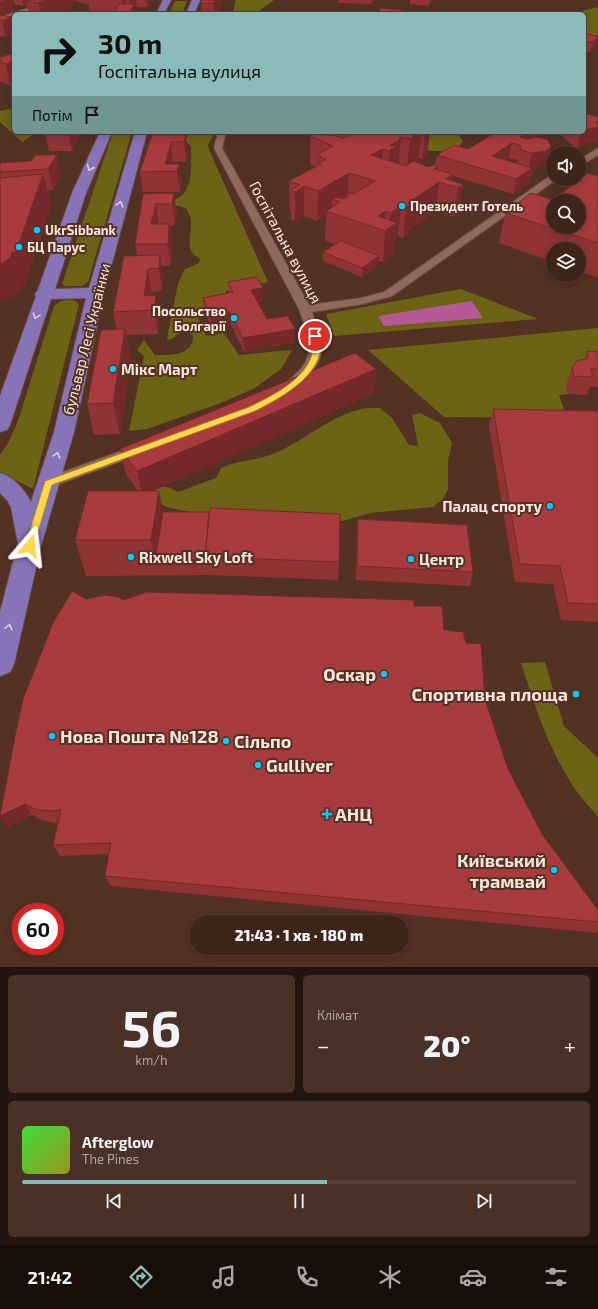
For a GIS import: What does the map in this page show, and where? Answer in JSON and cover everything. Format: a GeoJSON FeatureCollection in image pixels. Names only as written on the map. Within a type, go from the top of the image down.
{"type":"FeatureCollection","features":[{"type":"Feature","properties":{"kind":"main road"},"geometry":{"type":"LineString","coordinates":[[161,12],[167,0]]}},
{"type":"Feature","properties":{"kind":"main road"},"geometry":{"type":"LineString","coordinates":[[191,12],[196,0]]}},
{"type":"Feature","properties":{"kind":"main road"},"geometry":{"type":"LineString","coordinates":[[0,426],[43,294],[79,192],[105,134]]}},
{"type":"Feature","properties":{"kind":"main road","name":"бульвар Лесі Українки"},"geometry":{"type":"LineString","coordinates":[[0,664],[30,546],[64,432],[96,293],[140,134]]}},
{"type":"Feature","properties":{"kind":"main road"},"geometry":{"type":"LineString","coordinates":[[43,294],[96,293]]}},
{"type":"Feature","properties":{"kind":"main road"},"geometry":{"type":"LineString","coordinates":[[0,481],[19,497],[23,506],[30,546]]}},
{"type":"Feature","properties":{"kind":"main road"},"geometry":{"type":"LineString","coordinates":[[0,496],[16,508],[25,521]]}},
{"type":"Feature","properties":{"kind":"street"},"geometry":{"type":"LineString","coordinates":[[22,12],[60,0]]}},
{"type":"Feature","properties":{"kind":"street"},"geometry":{"type":"LineString","coordinates":[[0,19],[12,15]]}},
{"type":"Feature","properties":{"kind":"street","name":"Госпітальна вулиця"},"geometry":{"type":"LineString","coordinates":[[222,134],[218,148],[305,309],[317,347],[312,364],[290,387],[279,395]]}},
{"type":"Feature","properties":{"kind":"street"},"geometry":{"type":"LineString","coordinates":[[586,159],[598,150]]}},
{"type":"Feature","properties":{"kind":"street"},"geometry":{"type":"LineString","coordinates":[[305,309],[362,301],[388,294],[546,183]]}},
{"type":"Feature","properties":{"kind":"street"},"geometry":{"type":"LineString","coordinates":[[48,483],[155,444]]}},
{"type":"Feature","properties":{"kind":"shaded area"},"geometry":{"type":"Polygon","coordinates":[[[236,0],[274,0],[258,12],[233,12],[236,0]]]}},
{"type":"Feature","properties":{"kind":"shaded area"},"geometry":{"type":"Polygon","coordinates":[[[175,1],[187,1],[183,12],[170,12],[175,1]]]}},
{"type":"Feature","properties":{"kind":"shaded area"},"geometry":{"type":"Polygon","coordinates":[[[598,7],[598,36],[586,35],[586,12],[576,12],[598,7]]]}},
{"type":"Feature","properties":{"kind":"shaded area"},"geometry":{"type":"Polygon","coordinates":[[[12,108],[12,133],[0,122],[0,111],[12,108]]]}},
{"type":"Feature","properties":{"kind":"shaded area"},"geometry":{"type":"Polygon","coordinates":[[[13,134],[34,134],[22,142],[13,134]]]}},
{"type":"Feature","properties":{"kind":"shaded area"},"geometry":{"type":"Polygon","coordinates":[[[112,134],[131,134],[88,282],[82,286],[65,286],[62,284],[112,134]]]}},
{"type":"Feature","properties":{"kind":"shaded area"},"geometry":{"type":"Polygon","coordinates":[[[189,134],[214,134],[208,145],[210,152],[268,282],[226,291],[224,302],[195,310],[206,336],[224,333],[239,355],[292,350],[281,369],[255,388],[221,403],[147,429],[129,431],[144,356],[137,350],[144,340],[155,355],[180,353],[185,351],[192,343],[193,336],[186,330],[169,340],[167,338],[178,284],[184,270],[199,263],[200,259],[192,252],[190,247],[191,218],[187,209],[180,206],[169,205],[168,202],[180,197],[184,193],[190,180],[191,146],[184,140],[189,134]]]}},
{"type":"Feature","properties":{"kind":"shaded area"},"geometry":{"type":"Polygon","coordinates":[[[322,134],[458,134],[463,141],[459,147],[448,151],[433,151],[322,134]]]}},
{"type":"Feature","properties":{"kind":"shaded area"},"geometry":{"type":"Polygon","coordinates":[[[461,289],[538,319],[334,336],[326,314],[461,289]]]}},
{"type":"Feature","properties":{"kind":"shaded area"},"geometry":{"type":"Polygon","coordinates":[[[65,300],[71,300],[79,304],[33,489],[0,472],[0,455],[8,443],[18,421],[54,306],[65,300]]]}},
{"type":"Feature","properties":{"kind":"shaded area"},"geometry":{"type":"Polygon","coordinates":[[[472,301],[483,318],[384,326],[378,316],[472,301]]]}},
{"type":"Feature","properties":{"kind":"shaded area"},"geometry":{"type":"Polygon","coordinates":[[[598,328],[598,369],[567,385],[568,394],[559,395],[567,418],[444,417],[368,350],[598,328]]]}},
{"type":"Feature","properties":{"kind":"shaded area"},"geometry":{"type":"Polygon","coordinates":[[[366,408],[380,408],[392,418],[409,445],[418,445],[412,415],[420,413],[440,423],[452,443],[448,460],[448,489],[443,499],[433,507],[370,513],[343,521],[203,517],[190,512],[164,506],[153,498],[155,490],[158,488],[167,487],[178,492],[216,478],[221,468],[227,465],[268,456],[287,448],[341,416],[366,408]]]}},
{"type":"Feature","properties":{"kind":"shaded area"},"geometry":{"type":"Polygon","coordinates":[[[545,662],[564,726],[598,758],[598,817],[576,790],[556,757],[543,726],[521,663],[545,662]]]}},
{"type":"Feature","properties":{"kind":"building"},"geometry":{"type":"Polygon","coordinates":[[[0,0],[9,0],[0,3],[0,0]]]}},
{"type":"Feature","properties":{"kind":"building"},"geometry":{"type":"Polygon","coordinates":[[[48,0],[38,3],[27,1],[48,0]]]}},
{"type":"Feature","properties":{"kind":"building"},"geometry":{"type":"Polygon","coordinates":[[[202,0],[215,0],[213,3],[201,3],[202,0]]]}},
{"type":"Feature","properties":{"kind":"building"},"geometry":{"type":"Polygon","coordinates":[[[119,4],[134,4],[130,12],[114,12],[119,4]]]}},
{"type":"Feature","properties":{"kind":"building"},"geometry":{"type":"Polygon","coordinates":[[[381,8],[402,10],[400,12],[378,12],[381,8]]]}},
{"type":"Feature","properties":{"kind":"building"},"geometry":{"type":"Polygon","coordinates":[[[0,15],[12,17],[2,21],[0,20],[0,15]]]}},
{"type":"Feature","properties":{"kind":"building"},"geometry":{"type":"Polygon","coordinates":[[[586,34],[598,38],[593,42],[586,42],[586,34]]]}},
{"type":"Feature","properties":{"kind":"building"},"geometry":{"type":"Polygon","coordinates":[[[12,54],[12,62],[6,64],[0,61],[0,57],[12,54]]]}},
{"type":"Feature","properties":{"kind":"building"},"geometry":{"type":"Polygon","coordinates":[[[586,114],[598,117],[596,122],[598,127],[586,130],[586,114]]]}},
{"type":"Feature","properties":{"kind":"building"},"geometry":{"type":"Polygon","coordinates":[[[314,134],[324,134],[344,138],[350,135],[348,134],[417,134],[410,139],[401,137],[399,138],[401,139],[390,145],[396,147],[389,151],[383,149],[371,155],[406,166],[413,161],[428,167],[433,165],[438,166],[434,169],[453,174],[446,179],[463,184],[458,188],[439,182],[408,203],[411,204],[406,208],[401,206],[391,213],[386,211],[378,216],[397,223],[385,231],[326,211],[340,202],[332,199],[336,197],[344,199],[349,196],[346,195],[349,193],[353,194],[375,181],[349,173],[318,191],[304,186],[295,192],[291,190],[300,185],[289,181],[321,164],[318,163],[326,159],[316,155],[333,146],[310,136],[314,134]]]}},
{"type":"Feature","properties":{"kind":"building"},"geometry":{"type":"Polygon","coordinates":[[[493,134],[525,134],[520,137],[527,139],[538,137],[548,140],[551,146],[546,146],[546,151],[532,153],[521,150],[520,145],[512,143],[492,156],[532,168],[516,179],[437,155],[454,145],[468,149],[493,134]]]}},
{"type":"Feature","properties":{"kind":"building"},"geometry":{"type":"Polygon","coordinates":[[[152,135],[186,135],[184,142],[171,142],[165,164],[179,164],[177,171],[140,172],[152,135]]]}},
{"type":"Feature","properties":{"kind":"building"},"geometry":{"type":"Polygon","coordinates":[[[36,155],[57,155],[48,169],[0,172],[0,163],[31,161],[36,155]]]}},
{"type":"Feature","properties":{"kind":"building"},"geometry":{"type":"Polygon","coordinates":[[[588,173],[598,176],[598,243],[570,234],[586,234],[586,194],[561,194],[571,186],[586,186],[586,175],[588,173]]]}},
{"type":"Feature","properties":{"kind":"building"},"geometry":{"type":"Polygon","coordinates":[[[43,174],[16,252],[12,252],[11,257],[0,264],[0,178],[43,174]]]}},
{"type":"Feature","properties":{"kind":"building"},"geometry":{"type":"Polygon","coordinates":[[[174,193],[172,204],[156,204],[151,224],[169,224],[168,244],[135,244],[143,194],[174,193]]]}},
{"type":"Feature","properties":{"kind":"building"},"geometry":{"type":"Polygon","coordinates":[[[531,193],[546,198],[546,226],[505,213],[531,193]]]}},
{"type":"Feature","properties":{"kind":"building"},"geometry":{"type":"Polygon","coordinates":[[[341,241],[379,256],[362,268],[323,252],[341,241]]]}},
{"type":"Feature","properties":{"kind":"building"},"geometry":{"type":"Polygon","coordinates":[[[160,255],[159,268],[148,269],[144,296],[156,295],[154,310],[113,312],[124,256],[160,255]]]}},
{"type":"Feature","properties":{"kind":"building"},"geometry":{"type":"Polygon","coordinates":[[[257,277],[263,288],[251,290],[267,319],[288,316],[295,329],[243,338],[230,312],[210,315],[203,298],[233,292],[228,282],[257,277]]]}},
{"type":"Feature","properties":{"kind":"building"},"geometry":{"type":"Polygon","coordinates":[[[125,329],[113,403],[87,404],[101,330],[125,329]]]}},
{"type":"Feature","properties":{"kind":"building"},"geometry":{"type":"Polygon","coordinates":[[[587,351],[598,352],[598,369],[591,369],[593,377],[574,376],[572,368],[577,361],[588,358],[587,351]]]}},
{"type":"Feature","properties":{"kind":"building"},"geometry":{"type":"Polygon","coordinates":[[[355,353],[376,369],[137,471],[120,449],[355,353]]]}},
{"type":"Feature","properties":{"kind":"building","name":"Палац спорту"},"geometry":{"type":"Polygon","coordinates":[[[493,409],[598,411],[598,604],[568,603],[560,566],[520,564],[493,409]]]}},
{"type":"Feature","properties":{"kind":"building"},"geometry":{"type":"Polygon","coordinates":[[[88,491],[159,491],[151,540],[75,540],[88,491]]]}},
{"type":"Feature","properties":{"kind":"building"},"geometry":{"type":"Polygon","coordinates":[[[210,508],[340,514],[339,562],[205,557],[210,508]]]}},
{"type":"Feature","properties":{"kind":"building"},"geometry":{"type":"Polygon","coordinates":[[[163,512],[209,512],[205,561],[155,561],[163,512]]]}},
{"type":"Feature","properties":{"kind":"building","name":"Центр"},"geometry":{"type":"Polygon","coordinates":[[[358,519],[467,525],[473,572],[357,566],[358,519]]]}},
{"type":"Feature","properties":{"kind":"building","name":"Gulliver"},"geometry":{"type":"Polygon","coordinates":[[[72,591],[86,599],[106,595],[118,597],[124,600],[147,592],[414,600],[414,606],[442,606],[444,630],[463,632],[466,643],[481,644],[485,699],[508,769],[542,834],[598,910],[598,922],[105,876],[111,843],[53,845],[61,810],[47,811],[35,809],[25,804],[0,816],[23,699],[53,623],[72,591]]]}},
{"type":"Feature","properties":{"kind":"place","name":"Президент Готель"},"geometry":{"type":"Point","coordinates":[402,206]}},
{"type":"Feature","properties":{"kind":"place","name":"UkrSibbank"},"geometry":{"type":"Point","coordinates":[37,230]}},
{"type":"Feature","properties":{"kind":"place","name":"БЦ Парус"},"geometry":{"type":"Point","coordinates":[19,247]}},
{"type":"Feature","properties":{"kind":"place","name":"Посольство Болгарії"},"geometry":{"type":"Point","coordinates":[234,318]}},
{"type":"Feature","properties":{"kind":"place","name":"Мікс Март"},"geometry":{"type":"Point","coordinates":[113,369]}},
{"type":"Feature","properties":{"kind":"place","name":"Палац спорту"},"geometry":{"type":"Point","coordinates":[550,506]}},
{"type":"Feature","properties":{"kind":"place","name":"Rixwell Sky Loft"},"geometry":{"type":"Point","coordinates":[131,557]}},
{"type":"Feature","properties":{"kind":"place","name":"Центр"},"geometry":{"type":"Point","coordinates":[411,559]}},
{"type":"Feature","properties":{"kind":"place","name":"Оскар"},"geometry":{"type":"Point","coordinates":[384,674]}},
{"type":"Feature","properties":{"kind":"place","name":"Спортивна площа"},"geometry":{"type":"Point","coordinates":[576,694]}},
{"type":"Feature","properties":{"kind":"place","name":"Нова Пошта №128"},"geometry":{"type":"Point","coordinates":[52,736]}},
{"type":"Feature","properties":{"kind":"place","name":"Сільпо"},"geometry":{"type":"Point","coordinates":[226,741]}},
{"type":"Feature","properties":{"kind":"place","name":"Gulliver"},"geometry":{"type":"Point","coordinates":[258,765]}},
{"type":"Feature","properties":{"kind":"place","name":"АНЦ"},"geometry":{"type":"Point","coordinates":[327,814]}},
{"type":"Feature","properties":{"kind":"place","name":"Київський трамвай"},"geometry":{"type":"Point","coordinates":[554,870]}},
{"type":"Feature","properties":{"kind":"route"},"geometry":{"type":"LineString","coordinates":[[30,546],[48,483],[252,409],[273,398],[290,387],[312,364],[317,347],[315,336]]}}]}
